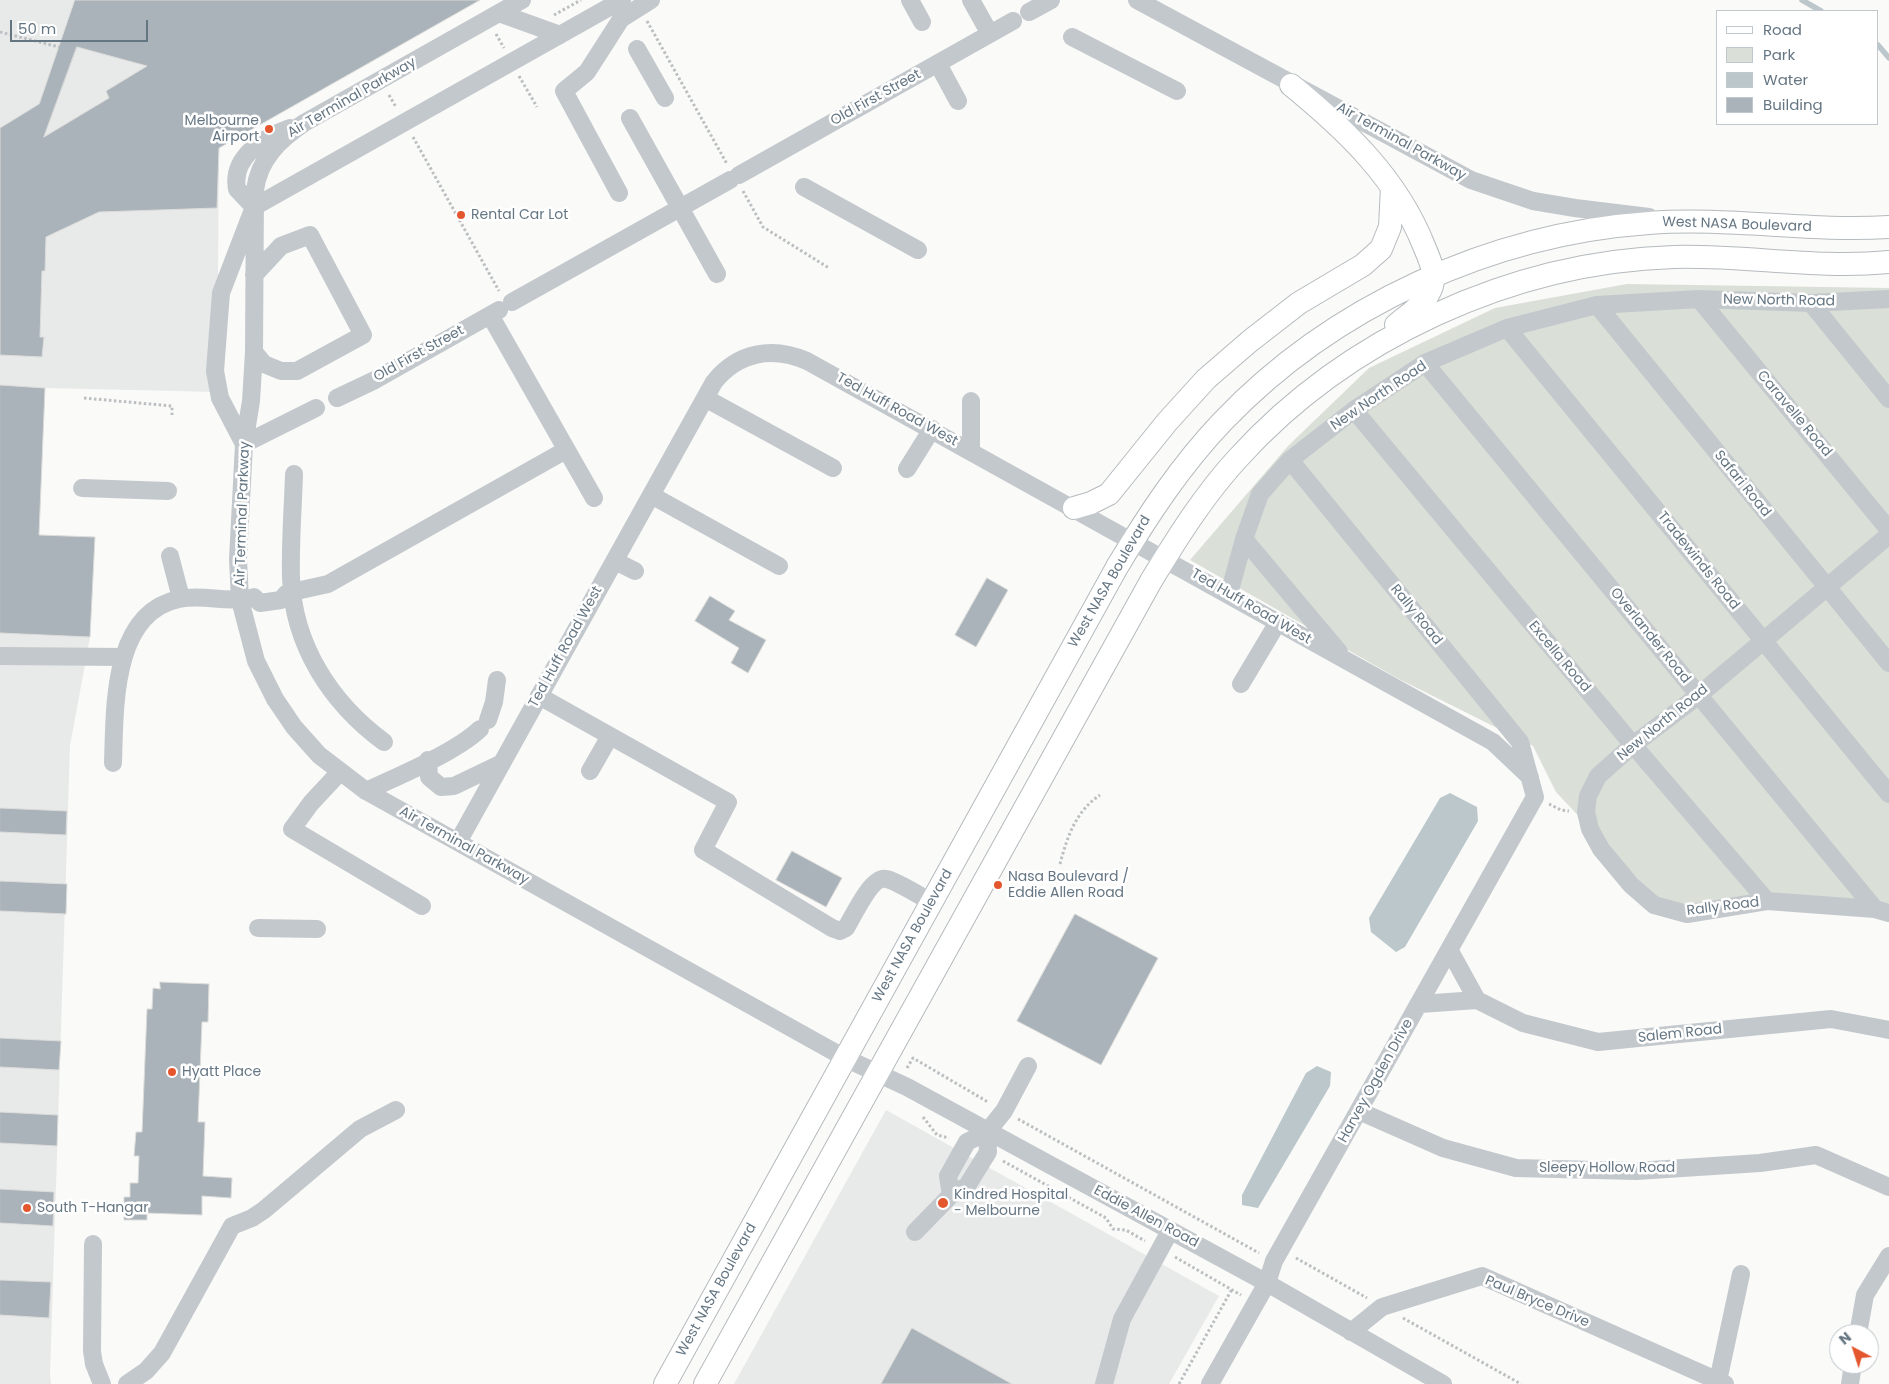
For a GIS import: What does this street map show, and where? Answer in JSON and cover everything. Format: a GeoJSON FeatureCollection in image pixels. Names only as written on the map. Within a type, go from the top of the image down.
{"type":"FeatureCollection","features":[{"type":"Feature","properties":{"kind":"main road"},"geometry":{"type":"LineString","coordinates":[[705,1384],[1165,558],[1190,518],[1238,458],[1278,419],[1349,364],[1423,301],[1432,287],[1434,276],[1417,228],[1392,187],[1346,131],[1291,85]]}},
{"type":"Feature","properties":{"kind":"main road"},"geometry":{"type":"LineString","coordinates":[[1074,508],[1091,503],[1109,494],[1187,399],[1250,341],[1299,302],[1373,258],[1387,238],[1391,216],[1392,187]]}},
{"type":"Feature","properties":{"kind":"main road","name":"West NASA Boulevard"},"geometry":{"type":"LineString","coordinates":[[665,1384],[1133,541],[1165,491],[1199,448],[1251,395],[1320,339],[1393,296],[1434,276],[1490,254],[1542,239],[1602,228],[1687,221],[1824,228],[1889,227]]}},
{"type":"Feature","properties":{"kind":"main road"},"geometry":{"type":"LineString","coordinates":[[1349,364],[1395,335],[1456,306],[1527,281],[1613,262],[1674,257],[1820,264],[1889,262]]}},
{"type":"Feature","properties":{"kind":"street","name":"Air Terminal Parkway"},"geometry":{"type":"LineString","coordinates":[[522,0],[304,123],[284,138],[261,165],[256,182],[254,206],[254,352],[251,401],[244,444],[238,559],[247,599],[256,661],[275,700],[306,741],[339,773],[366,791],[845,1058]]}},
{"type":"Feature","properties":{"kind":"street"},"geometry":{"type":"LineString","coordinates":[[316,408],[244,444],[220,398],[215,371],[223,286],[254,206],[622,0]]}},
{"type":"Feature","properties":{"kind":"street"},"geometry":{"type":"LineString","coordinates":[[910,0],[922,22]]}},
{"type":"Feature","properties":{"kind":"street"},"geometry":{"type":"LineString","coordinates":[[971,0],[990,34]]}},
{"type":"Feature","properties":{"kind":"street"},"geometry":{"type":"LineString","coordinates":[[1029,12],[1051,0]]}},
{"type":"Feature","properties":{"kind":"street","name":"Air Terminal Parkway"},"geometry":{"type":"LineString","coordinates":[[1137,0],[1291,85],[1338,107],[1471,180],[1504,193],[1575,208],[1687,221]]}},
{"type":"Feature","properties":{"kind":"street"},"geometry":{"type":"LineString","coordinates":[[619,194],[564,91],[587,72],[621,19],[647,7]]}},
{"type":"Feature","properties":{"kind":"street"},"geometry":{"type":"LineString","coordinates":[[499,13],[560,35]]}},
{"type":"Feature","properties":{"kind":"street","name":"Old First Street"},"geometry":{"type":"LineString","coordinates":[[337,398],[375,380],[1013,21]]}},
{"type":"Feature","properties":{"kind":"street"},"geometry":{"type":"LineString","coordinates":[[1072,37],[1177,91]]}},
{"type":"Feature","properties":{"kind":"street"},"geometry":{"type":"LineString","coordinates":[[637,49],[665,98]]}},
{"type":"Feature","properties":{"kind":"street"},"geometry":{"type":"LineString","coordinates":[[938,64],[958,101]]}},
{"type":"Feature","properties":{"kind":"street"},"geometry":{"type":"LineString","coordinates":[[630,118],[718,274]]}},
{"type":"Feature","properties":{"kind":"street"},"geometry":{"type":"LineString","coordinates":[[804,188],[918,250]]}},
{"type":"Feature","properties":{"kind":"street"},"geometry":{"type":"LineString","coordinates":[[254,276],[281,246],[310,235],[363,335],[297,371],[281,370],[264,364],[254,352]]}},
{"type":"Feature","properties":{"kind":"street","name":"New North Road"},"geometry":{"type":"LineString","coordinates":[[1229,594],[1244,539],[1260,494],[1290,460],[1354,410],[1425,363],[1507,328],[1597,305],[1699,299],[1811,303],[1889,299]]}},
{"type":"Feature","properties":{"kind":"street","name":"Caravelle Road"},"geometry":{"type":"LineString","coordinates":[[1699,299],[1889,530]]}},
{"type":"Feature","properties":{"kind":"street"},"geometry":{"type":"LineString","coordinates":[[1811,303],[1889,399]]}},
{"type":"Feature","properties":{"kind":"street","name":"Safari Road"},"geometry":{"type":"LineString","coordinates":[[1597,305],[1889,662]]}},
{"type":"Feature","properties":{"kind":"street"},"geometry":{"type":"LineString","coordinates":[[501,309],[566,450],[594,498]]}},
{"type":"Feature","properties":{"kind":"street","name":"Tradewinds Road"},"geometry":{"type":"LineString","coordinates":[[1507,328],[1889,794]]}},
{"type":"Feature","properties":{"kind":"street","name":"Ted Huff Road West"},"geometry":{"type":"LineString","coordinates":[[458,842],[705,398],[720,375],[734,363],[756,354],[781,353],[807,361],[932,429],[1493,742],[1530,777]]}},
{"type":"Feature","properties":{"kind":"street","name":"Overlander Road"},"geometry":{"type":"LineString","coordinates":[[1425,363],[1698,695],[1882,911]]}},
{"type":"Feature","properties":{"kind":"street"},"geometry":{"type":"LineString","coordinates":[[705,398],[833,468]]}},
{"type":"Feature","properties":{"kind":"street"},"geometry":{"type":"LineString","coordinates":[[971,400],[971,451]]}},
{"type":"Feature","properties":{"kind":"street","name":"Excella Road"},"geometry":{"type":"LineString","coordinates":[[1354,410],[1633,745],[1767,902]]}},
{"type":"Feature","properties":{"kind":"street"},"geometry":{"type":"LineString","coordinates":[[907,469],[932,429]]}},
{"type":"Feature","properties":{"kind":"street"},"geometry":{"type":"LineString","coordinates":[[112,763],[115,709],[124,657],[131,636],[142,619],[162,605],[182,598],[247,599],[260,592],[280,589],[289,593],[328,584],[566,450]]}},
{"type":"Feature","properties":{"kind":"street","name":"Rally Road"},"geometry":{"type":"LineString","coordinates":[[1290,460],[1520,742],[1530,777]]}},
{"type":"Feature","properties":{"kind":"street"},"geometry":{"type":"LineString","coordinates":[[294,474],[289,593],[302,637],[326,684],[354,717],[384,742]]}},
{"type":"Feature","properties":{"kind":"street"},"geometry":{"type":"LineString","coordinates":[[82,488],[168,491]]}},
{"type":"Feature","properties":{"kind":"street"},"geometry":{"type":"LineString","coordinates":[[651,495],[779,566]]}},
{"type":"Feature","properties":{"kind":"street","name":"New North Road"},"geometry":{"type":"LineString","coordinates":[[1586,812],[1588,796],[1598,776],[1633,745],[1698,695],[1889,535]]}},
{"type":"Feature","properties":{"kind":"street"},"geometry":{"type":"LineString","coordinates":[[1244,539],[1347,662]]}},
{"type":"Feature","properties":{"kind":"street"},"geometry":{"type":"LineString","coordinates":[[170,556],[182,598]]}},
{"type":"Feature","properties":{"kind":"street"},"geometry":{"type":"LineString","coordinates":[[614,561],[636,571]]}},
{"type":"Feature","properties":{"kind":"street"},"geometry":{"type":"LineString","coordinates":[[1241,684],[1278,622]]}},
{"type":"Feature","properties":{"kind":"street"},"geometry":{"type":"LineString","coordinates":[[0,656],[124,657]]}},
{"type":"Feature","properties":{"kind":"street"},"geometry":{"type":"LineString","coordinates":[[366,791],[467,739],[484,724],[494,702],[497,680]]}},
{"type":"Feature","properties":{"kind":"street"},"geometry":{"type":"LineString","coordinates":[[539,696],[728,802],[704,843],[703,850],[832,928],[840,931],[846,928],[871,886],[878,880],[886,879],[932,902]]}},
{"type":"Feature","properties":{"kind":"street"},"geometry":{"type":"LineString","coordinates":[[590,771],[610,736]]}},
{"type":"Feature","properties":{"kind":"street"},"geometry":{"type":"LineString","coordinates":[[428,760],[429,777],[441,787],[454,786],[502,763]]}},
{"type":"Feature","properties":{"kind":"street"},"geometry":{"type":"LineString","coordinates":[[339,773],[311,803],[292,828],[422,906]]}},
{"type":"Feature","properties":{"kind":"street"},"geometry":{"type":"LineString","coordinates":[[1530,777],[1535,797]]}},
{"type":"Feature","properties":{"kind":"street","name":"Harvey Ogden Drive"},"geometry":{"type":"LineString","coordinates":[[1210,1384],[1267,1283],[1274,1261],[1535,797]]}},
{"type":"Feature","properties":{"kind":"street","name":"Rally Road"},"geometry":{"type":"LineString","coordinates":[[1586,812],[1590,829],[1601,849],[1631,885],[1654,905],[1687,914],[1767,902],[1882,911]]}},
{"type":"Feature","properties":{"kind":"street"},"geometry":{"type":"LineString","coordinates":[[258,928],[316,930]]}},
{"type":"Feature","properties":{"kind":"street"},"geometry":{"type":"LineString","coordinates":[[1420,1004],[1477,1000],[1450,951]]}},
{"type":"Feature","properties":{"kind":"street","name":"Salem Road"},"geometry":{"type":"LineString","coordinates":[[1477,1000],[1523,1023],[1598,1042],[1831,1019],[1889,1030]]}},
{"type":"Feature","properties":{"kind":"street","name":"Eddie Allen Road"},"geometry":{"type":"LineString","coordinates":[[845,1058],[878,1072],[1267,1283],[1443,1384]]}},
{"type":"Feature","properties":{"kind":"street"},"geometry":{"type":"LineString","coordinates":[[915,1232],[951,1195],[948,1176],[966,1142],[987,1132],[1004,1111],[1028,1066]]}},
{"type":"Feature","properties":{"kind":"street"},"geometry":{"type":"LineString","coordinates":[[127,1384],[146,1371],[162,1354],[232,1226],[252,1218],[264,1210],[360,1129],[396,1110]]}},
{"type":"Feature","properties":{"kind":"street","name":"Sleepy Hollow Road"},"geometry":{"type":"LineString","coordinates":[[1359,1111],[1443,1148],[1516,1168],[1636,1171],[1760,1163],[1816,1156],[1889,1187]]}},
{"type":"Feature","properties":{"kind":"street"},"geometry":{"type":"LineString","coordinates":[[1104,1384],[1122,1319],[1170,1231]]}},
{"type":"Feature","properties":{"kind":"street"},"geometry":{"type":"LineString","coordinates":[[93,1244],[92,1351],[94,1364],[102,1384]]}},
{"type":"Feature","properties":{"kind":"street"},"geometry":{"type":"LineString","coordinates":[[1860,1324],[1865,1295],[1889,1256]]}},
{"type":"Feature","properties":{"kind":"street"},"geometry":{"type":"LineString","coordinates":[[1721,1382],[1742,1274]]}},
{"type":"Feature","properties":{"kind":"street","name":"Paul Bryce Drive"},"geometry":{"type":"LineString","coordinates":[[1351,1332],[1382,1307],[1482,1276],[1721,1382]]}},
{"type":"Feature","properties":{"kind":"path"},"geometry":{"type":"LineString","coordinates":[[647,7],[763,227],[829,268]]}},
{"type":"Feature","properties":{"kind":"path"},"geometry":{"type":"LineString","coordinates":[[0,32],[59,47]]}},
{"type":"Feature","properties":{"kind":"path"},"geometry":{"type":"LineString","coordinates":[[494,32],[504,49]]}},
{"type":"Feature","properties":{"kind":"path"},"geometry":{"type":"LineString","coordinates":[[515,69],[537,107]]}},
{"type":"Feature","properties":{"kind":"path"},"geometry":{"type":"LineString","coordinates":[[386,90],[398,110]]}},
{"type":"Feature","properties":{"kind":"path"},"geometry":{"type":"LineString","coordinates":[[84,398],[172,406],[172,416]]}},
{"type":"Feature","properties":{"kind":"path"},"geometry":{"type":"LineString","coordinates":[[1060,864],[1066,840],[1086,804],[1100,795]]}},
{"type":"Feature","properties":{"kind":"path"},"geometry":{"type":"LineString","coordinates":[[1535,797],[1561,810],[1586,812]]}},
{"type":"Feature","properties":{"kind":"path"},"geometry":{"type":"LineString","coordinates":[[904,1073],[913,1058],[1004,1111],[1274,1261]]}},
{"type":"Feature","properties":{"kind":"path"},"geometry":{"type":"LineString","coordinates":[[1179,1384],[1232,1289]]}},
{"type":"Feature","properties":{"kind":"shaded area"},"geometry":{"type":"Polygon","coordinates":[[[0,0],[480,0],[219,148],[217,392],[45,388],[40,509],[0,507],[0,0]]]}},
{"type":"Feature","properties":{"kind":"shaded area"},"geometry":{"type":"Polygon","coordinates":[[[0,533],[95,537],[90,637],[70,746],[51,1384],[0,1384],[0,533]]]}},
{"type":"Feature","properties":{"kind":"shaded area","name":"Kindred Hospital - Melbourne"},"geometry":{"type":"Polygon","coordinates":[[[886,1110],[1219,1296],[1169,1384],[734,1384],[886,1110]]]}},
{"type":"Feature","properties":{"kind":"green space"},"geometry":{"type":"Polygon","coordinates":[[[1627,284],[1889,288],[1889,917],[1797,910],[1665,908],[1556,792],[1533,746],[1397,678],[1190,560],[1288,446],[1369,368],[1495,308],[1627,284]]]}},
{"type":"Feature","properties":{"kind":"water"},"geometry":{"type":"Polygon","coordinates":[[[1450,793],[1477,807],[1478,821],[1405,947],[1396,952],[1371,932],[1369,918],[1440,798],[1450,793]]]}},
{"type":"Feature","properties":{"kind":"water"},"geometry":{"type":"Polygon","coordinates":[[[1317,1066],[1331,1072],[1330,1086],[1258,1208],[1242,1205],[1242,1195],[1306,1073],[1317,1066]]]}},
{"type":"Feature","properties":{"kind":"building"},"geometry":{"type":"Polygon","coordinates":[[[75,0],[480,0],[219,148],[217,208],[99,212],[46,237],[45,271],[42,271],[40,337],[44,337],[42,357],[0,355],[0,128],[39,104],[75,0]],[[77,47],[44,137],[109,98],[106,91],[147,66],[77,47]]]}},
{"type":"Feature","properties":{"kind":"building"},"geometry":{"type":"Polygon","coordinates":[[[0,385],[45,388],[39,535],[95,537],[90,637],[0,633],[0,385]]]}},
{"type":"Feature","properties":{"kind":"building"},"geometry":{"type":"Polygon","coordinates":[[[987,578],[1008,590],[976,647],[955,635],[987,578]]]}},
{"type":"Feature","properties":{"kind":"building"},"geometry":{"type":"Polygon","coordinates":[[[710,596],[735,611],[729,620],[766,640],[748,673],[731,663],[739,648],[695,621],[710,596]]]}},
{"type":"Feature","properties":{"kind":"building"},"geometry":{"type":"Polygon","coordinates":[[[0,808],[67,811],[66,835],[0,832],[0,808]]]}},
{"type":"Feature","properties":{"kind":"building"},"geometry":{"type":"Polygon","coordinates":[[[792,851],[842,878],[826,907],[776,880],[792,851]]]}},
{"type":"Feature","properties":{"kind":"building"},"geometry":{"type":"Polygon","coordinates":[[[0,881],[67,884],[66,914],[0,911],[0,881]]]}},
{"type":"Feature","properties":{"kind":"building"},"geometry":{"type":"Polygon","coordinates":[[[1075,914],[1158,958],[1101,1065],[1017,1021],[1075,914]]]}},
{"type":"Feature","properties":{"kind":"building","name":"Hyatt Place"},"geometry":{"type":"Polygon","coordinates":[[[160,982],[209,984],[208,1022],[202,1022],[198,1122],[205,1122],[203,1176],[232,1178],[231,1198],[202,1196],[202,1215],[147,1213],[147,1220],[124,1220],[124,1197],[130,1197],[130,1183],[138,1183],[139,1156],[134,1156],[136,1132],[142,1132],[147,1009],[152,1009],[153,988],[160,989],[160,982]]]}},
{"type":"Feature","properties":{"kind":"building"},"geometry":{"type":"Polygon","coordinates":[[[0,1038],[61,1041],[59,1070],[0,1067],[0,1038]]]}},
{"type":"Feature","properties":{"kind":"building"},"geometry":{"type":"Polygon","coordinates":[[[0,1112],[58,1115],[57,1146],[0,1143],[0,1112]]]}},
{"type":"Feature","properties":{"kind":"building","name":"South T-Hangar"},"geometry":{"type":"Polygon","coordinates":[[[0,1189],[54,1192],[53,1226],[0,1223],[0,1189]]]}},
{"type":"Feature","properties":{"kind":"building"},"geometry":{"type":"Polygon","coordinates":[[[0,1280],[51,1282],[49,1318],[0,1315],[0,1280]]]}},
{"type":"Feature","properties":{"kind":"building"},"geometry":{"type":"Polygon","coordinates":[[[912,1328],[1012,1384],[881,1384],[912,1328]]]}},
{"type":"Feature","properties":{"kind":"waterway"},"geometry":{"type":"LineString","coordinates":[[1802,0],[1819,10]]}},
{"type":"Feature","properties":{"kind":"waterway"},"geometry":{"type":"LineString","coordinates":[[1879,46],[1889,58]]}},
{"type":"Feature","properties":{"kind":"place","name":"Melbourne Airport"},"geometry":{"type":"Point","coordinates":[269,129]}},
{"type":"Feature","properties":{"kind":"place","name":"Rental Car Lot"},"geometry":{"type":"Point","coordinates":[461,215]}},
{"type":"Feature","properties":{"kind":"place","name":"Nasa Boulevard / Eddie Allen Road"},"geometry":{"type":"Point","coordinates":[998,885]}},
{"type":"Feature","properties":{"kind":"place","name":"Hyatt Place"},"geometry":{"type":"Point","coordinates":[172,1072]}},
{"type":"Feature","properties":{"kind":"place","name":"Kindred Hospital - Melbourne"},"geometry":{"type":"Point","coordinates":[943,1203]}},
{"type":"Feature","properties":{"kind":"place","name":"South T-Hangar"},"geometry":{"type":"Point","coordinates":[27,1208]}}]}
